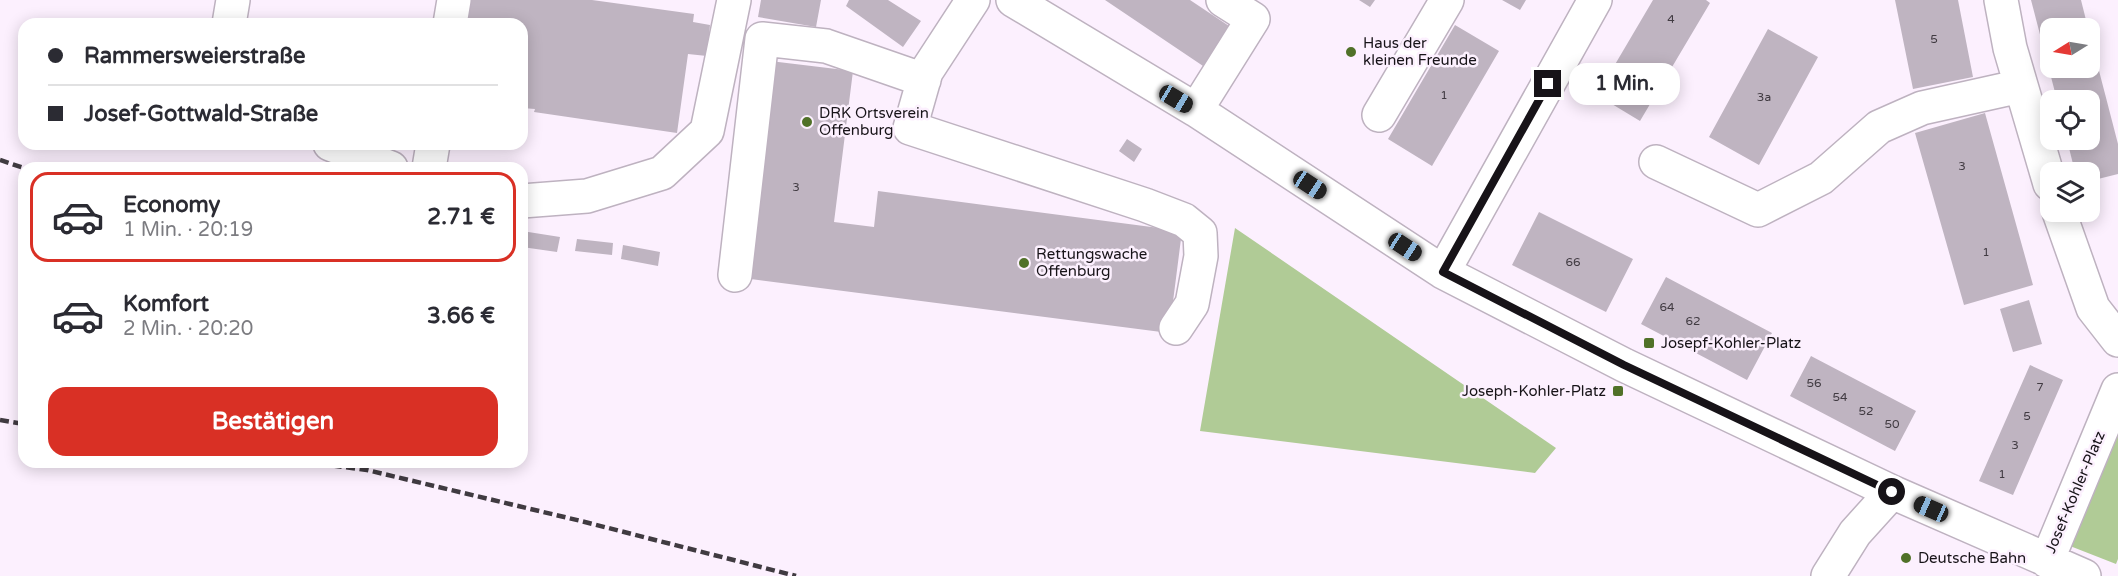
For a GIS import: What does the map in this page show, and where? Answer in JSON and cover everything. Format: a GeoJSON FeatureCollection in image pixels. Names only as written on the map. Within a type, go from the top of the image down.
{"type":"FeatureCollection","features":[{"type":"Feature","properties":{"kind":"street"},"geometry":{"type":"LineString","coordinates":[[230,18],[232,0]]}},
{"type":"Feature","properties":{"kind":"street"},"geometry":{"type":"LineString","coordinates":[[451,18],[454,0]]}},
{"type":"Feature","properties":{"kind":"street"},"geometry":{"type":"LineString","coordinates":[[528,200],[587,195],[662,173],[707,131],[734,0]]}},
{"type":"Feature","properties":{"kind":"street"},"geometry":{"type":"LineString","coordinates":[[973,0],[926,72],[910,128],[1145,205],[1184,220],[1200,233],[1201,256],[1192,304],[1176,328]]}},
{"type":"Feature","properties":{"kind":"street"},"geometry":{"type":"LineString","coordinates":[[1196,111],[1253,19],[1223,0]]}},
{"type":"Feature","properties":{"kind":"street"},"geometry":{"type":"LineString","coordinates":[[1379,115],[1447,0]]}},
{"type":"Feature","properties":{"kind":"street"},"geometry":{"type":"LineString","coordinates":[[1443,272],[1595,0]]}},
{"type":"Feature","properties":{"kind":"street"},"geometry":{"type":"LineString","coordinates":[[2001,0],[2010,48],[2043,162]]}},
{"type":"Feature","properties":{"kind":"street"},"geometry":{"type":"LineString","coordinates":[[1016,1],[1196,111],[1443,272],[1624,365],[1892,492],[2084,576]]}},
{"type":"Feature","properties":{"kind":"street"},"geometry":{"type":"LineString","coordinates":[[735,275],[762,39],[826,46],[924,80]]}},
{"type":"Feature","properties":{"kind":"street"},"geometry":{"type":"LineString","coordinates":[[1656,162],[1758,210],[1821,178],[1879,127],[1922,108],[2021,86]]}},
{"type":"Feature","properties":{"kind":"street"},"geometry":{"type":"LineString","coordinates":[[345,150],[376,162]]}},
{"type":"Feature","properties":{"kind":"street"},"geometry":{"type":"LineString","coordinates":[[2062,222],[2092,308],[2118,340]]}},
{"type":"Feature","properties":{"kind":"street","name":"Josef-Kohler-Platz"},"geometry":{"type":"LineString","coordinates":[[2047,561],[2118,390]]}},
{"type":"Feature","properties":{"kind":"street"},"geometry":{"type":"LineString","coordinates":[[1828,576],[1856,533],[1892,492]]}},
{"type":"Feature","properties":{"kind":"green space"},"geometry":{"type":"Polygon","coordinates":[[[1235,228],[1556,448],[1535,473],[1200,431],[1235,228]]]}},
{"type":"Feature","properties":{"kind":"green space"},"geometry":{"type":"Polygon","coordinates":[[[2118,423],[2118,559],[2116,564],[2070,546],[2118,423]]]}},
{"type":"Feature","properties":{"kind":"building"},"geometry":{"type":"Polygon","coordinates":[[[466,0],[592,0],[694,14],[693,22],[710,25],[707,56],[688,54],[677,133],[534,112],[535,109],[528,108],[528,18],[464,18],[466,0]]]}},
{"type":"Feature","properties":{"kind":"building"},"geometry":{"type":"Polygon","coordinates":[[[761,0],[821,0],[816,27],[758,17],[761,0]]]}},
{"type":"Feature","properties":{"kind":"building"},"geometry":{"type":"Polygon","coordinates":[[[849,0],[888,0],[921,21],[903,47],[846,6],[849,0]]]}},
{"type":"Feature","properties":{"kind":"building"},"geometry":{"type":"Polygon","coordinates":[[[1105,0],[1190,0],[1235,30],[1209,70],[1105,0]]]}},
{"type":"Feature","properties":{"kind":"building","name":"Haus der kleinen Freunde"},"geometry":{"type":"Polygon","coordinates":[[[1359,0],[1375,0],[1370,7],[1359,0]]]}},
{"type":"Feature","properties":{"kind":"building"},"geometry":{"type":"Polygon","coordinates":[[[1502,0],[1526,0],[1520,10],[1502,0]]]}},
{"type":"Feature","properties":{"kind":"building"},"geometry":{"type":"Polygon","coordinates":[[[1653,0],[1706,0],[1710,3],[1640,121],[1597,95],[1653,0]]]}},
{"type":"Feature","properties":{"kind":"building"},"geometry":{"type":"Polygon","coordinates":[[[1895,0],[1958,0],[1973,77],[1913,89],[1895,0]]]}},
{"type":"Feature","properties":{"kind":"building"},"geometry":{"type":"Polygon","coordinates":[[[2031,0],[2081,0],[2086,18],[2040,18],[2040,35],[2031,0]]]}},
{"type":"Feature","properties":{"kind":"building"},"geometry":{"type":"Polygon","coordinates":[[[1455,25],[1499,51],[1432,166],[1388,139],[1455,25]]]}},
{"type":"Feature","properties":{"kind":"building"},"geometry":{"type":"Polygon","coordinates":[[[1768,29],[1818,57],[1759,165],[1709,137],[1768,29]]]}},
{"type":"Feature","properties":{"kind":"building","name":"Rettungswache Offenburg"},"geometry":{"type":"Polygon","coordinates":[[[770,61],[853,71],[834,222],[874,227],[878,191],[1182,231],[1169,333],[743,278],[770,61]]]}},
{"type":"Feature","properties":{"kind":"building"},"geometry":{"type":"Polygon","coordinates":[[[2100,75],[2118,144],[2118,174],[2100,178],[2100,162],[2072,162],[2070,150],[2100,150],[2100,90],[2054,90],[2051,78],[2100,78],[2100,75]]]}},
{"type":"Feature","properties":{"kind":"building"},"geometry":{"type":"Polygon","coordinates":[[[1985,113],[2033,285],[1964,305],[1915,133],[1985,113]]]}},
{"type":"Feature","properties":{"kind":"building"},"geometry":{"type":"Polygon","coordinates":[[[1127,139],[1142,149],[1134,162],[1119,151],[1127,139]]]}},
{"type":"Feature","properties":{"kind":"building"},"geometry":{"type":"Polygon","coordinates":[[[1539,212],[1633,259],[1606,312],[1512,265],[1539,212]]]}},
{"type":"Feature","properties":{"kind":"building"},"geometry":{"type":"Polygon","coordinates":[[[528,232],[560,237],[557,252],[528,248],[528,232]]]}},
{"type":"Feature","properties":{"kind":"building"},"geometry":{"type":"Polygon","coordinates":[[[577,239],[613,243],[612,255],[575,251],[577,239]]]}},
{"type":"Feature","properties":{"kind":"building"},"geometry":{"type":"Polygon","coordinates":[[[623,245],[660,252],[658,266],[621,259],[623,245]]]}},
{"type":"Feature","properties":{"kind":"building"},"geometry":{"type":"Polygon","coordinates":[[[1666,277],[1772,333],[1747,380],[1641,324],[1666,277]]]}},
{"type":"Feature","properties":{"kind":"building"},"geometry":{"type":"Polygon","coordinates":[[[2029,300],[2042,344],[2013,352],[2000,309],[2029,300]]]}},
{"type":"Feature","properties":{"kind":"building"},"geometry":{"type":"Polygon","coordinates":[[[1811,356],[1916,411],[1895,451],[1790,396],[1811,356]]]}},
{"type":"Feature","properties":{"kind":"building"},"geometry":{"type":"Polygon","coordinates":[[[2030,365],[2063,380],[2013,495],[1979,481],[2030,365]]]}},
{"type":"Feature","properties":{"kind":"railway"},"geometry":{"type":"LineString","coordinates":[[0,160],[18,166]]}},
{"type":"Feature","properties":{"kind":"railway"},"geometry":{"type":"LineString","coordinates":[[0,420],[18,423]]}},
{"type":"Feature","properties":{"kind":"railway"},"geometry":{"type":"LineString","coordinates":[[352,468],[581,521],[796,576]]}},
{"type":"Feature","properties":{"kind":"place","name":"Haus der kleinen Freunde"},"geometry":{"type":"Point","coordinates":[1351,52]}},
{"type":"Feature","properties":{"kind":"place","name":"DRK Ortsverein Offenburg"},"geometry":{"type":"Point","coordinates":[807,122]}},
{"type":"Feature","properties":{"kind":"place","name":"Rettungswache Offenburg"},"geometry":{"type":"Point","coordinates":[1024,263]}},
{"type":"Feature","properties":{"kind":"place","name":"Josepf-Kohler-Platz"},"geometry":{"type":"Point","coordinates":[1649,343]}},
{"type":"Feature","properties":{"kind":"place","name":"Joseph-Kohler-Platz"},"geometry":{"type":"Point","coordinates":[1618,391]}},
{"type":"Feature","properties":{"kind":"place","name":"Deutsche Bahn"},"geometry":{"type":"Point","coordinates":[1906,558]}},
{"type":"Feature","properties":{"kind":"route"},"geometry":{"type":"LineString","coordinates":[[1548,84],[1443,272],[1624,365],[1892,492]]}}]}
